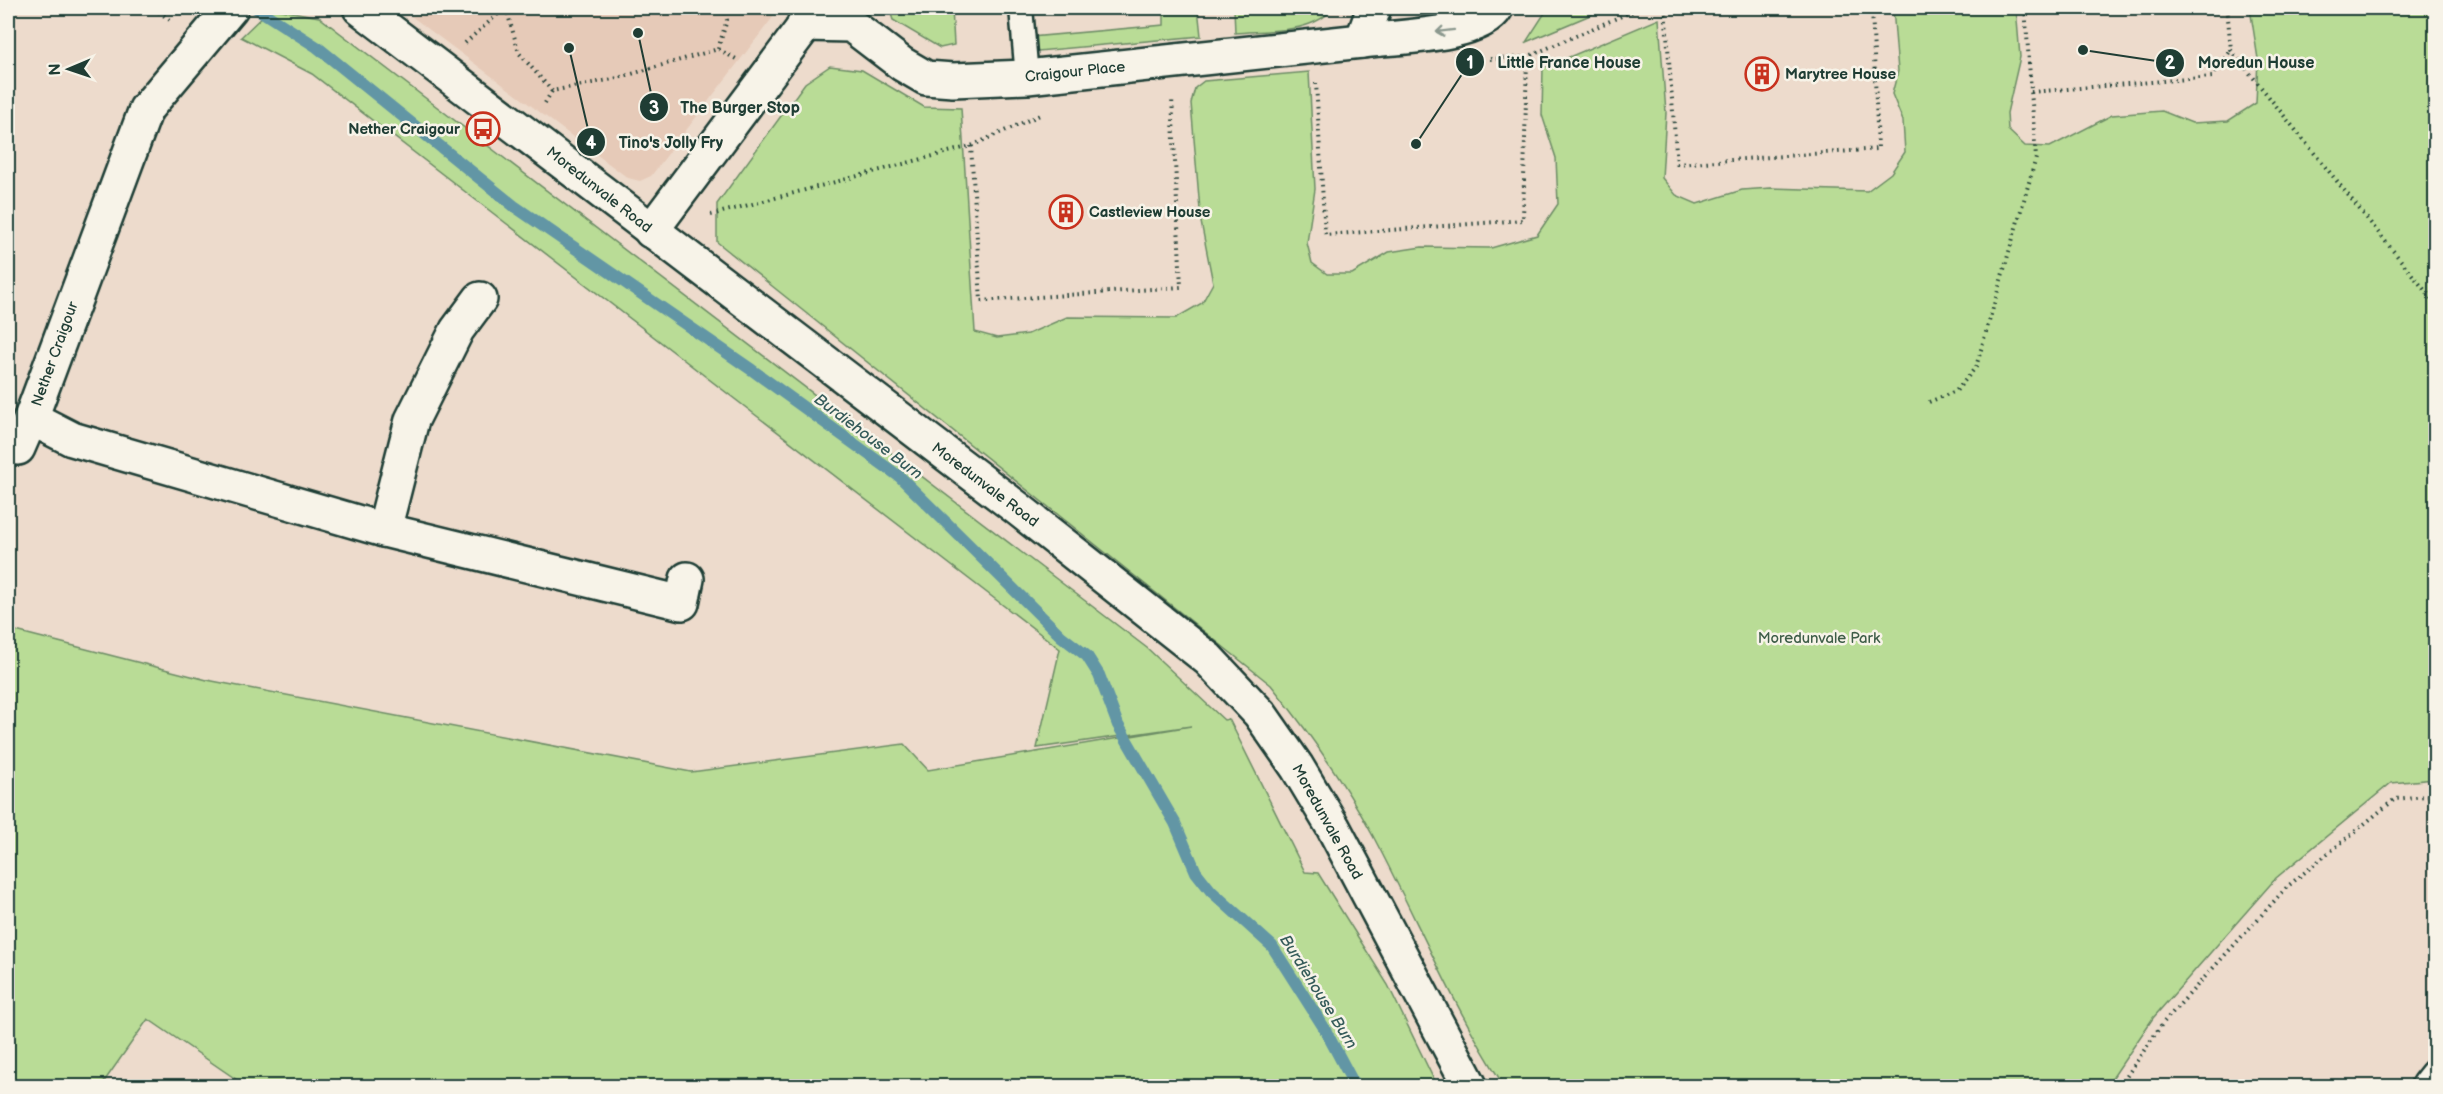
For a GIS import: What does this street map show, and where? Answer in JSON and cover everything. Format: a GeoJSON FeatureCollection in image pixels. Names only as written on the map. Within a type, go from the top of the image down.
{"type":"FeatureCollection","features":[{"type":"Feature","properties":{"kind":"street","name":"Moredunvale Road"},"geometry":{"type":"LineString","coordinates":[[360,8],[527,133],[1208,659],[1253,706],[1297,767],[1333,827],[1470,1086]]}},
{"type":"Feature","properties":{"kind":"street"},"geometry":{"type":"LineString","coordinates":[[1362,41],[1374,8]]}},
{"type":"Feature","properties":{"kind":"street","name":"Craigour Place"},"geometry":{"type":"LineString","coordinates":[[811,16],[851,25],[902,64],[926,78],[953,80],[1028,77],[1468,28],[1492,14],[1496,8]]}},
{"type":"Feature","properties":{"kind":"street","name":"Nether Craigour"},"geometry":{"type":"LineString","coordinates":[[18,448],[146,109],[225,15]]}},
{"type":"Feature","properties":{"kind":"street"},"geometry":{"type":"LineString","coordinates":[[651,231],[811,16]]}},
{"type":"Feature","properties":{"kind":"street"},"geometry":{"type":"LineString","coordinates":[[384,530],[412,420],[457,330],[479,297]]}},
{"type":"Feature","properties":{"kind":"street","name":"Nether Craigour"},"geometry":{"type":"LineString","coordinates":[[31,418],[72,439],[384,530],[681,603],[687,579]]}},
{"type":"Feature","properties":{"kind":"street"},"geometry":{"type":"LineString","coordinates":[[2428,1086],[2436,1076]]}},
{"type":"Feature","properties":{"kind":"lane"},"geometry":{"type":"LineString","coordinates":[[1021,8],[1028,77]]}},
{"type":"Feature","properties":{"kind":"path"},"geometry":{"type":"LineString","coordinates":[[442,70],[466,41],[505,8],[519,53],[552,91]]}},
{"type":"Feature","properties":{"kind":"path"},"geometry":{"type":"LineString","coordinates":[[718,49],[727,20],[724,8]]}},
{"type":"Feature","properties":{"kind":"path"},"geometry":{"type":"LineString","coordinates":[[1480,60],[1527,57],[1640,8]]}},
{"type":"Feature","properties":{"kind":"path"},"geometry":{"type":"LineString","coordinates":[[1665,8],[1677,164],[1878,149],[1872,8]]}},
{"type":"Feature","properties":{"kind":"path"},"geometry":{"type":"LineString","coordinates":[[1929,402],[1956,391],[1976,367],[2036,158],[2025,8]]}},
{"type":"Feature","properties":{"kind":"path"},"geometry":{"type":"LineString","coordinates":[[2227,8],[2231,50],[2436,304]]}},
{"type":"Feature","properties":{"kind":"path"},"geometry":{"type":"LineString","coordinates":[[527,133],[552,91],[618,78],[718,49],[765,76]]}},
{"type":"Feature","properties":{"kind":"path"},"geometry":{"type":"LineString","coordinates":[[2031,92],[2212,76],[2231,50]]}},
{"type":"Feature","properties":{"kind":"path"},"geometry":{"type":"LineString","coordinates":[[1316,79],[1325,235],[1523,220],[1527,57]]}},
{"type":"Feature","properties":{"kind":"path"},"geometry":{"type":"LineString","coordinates":[[971,146],[981,301],[1181,287],[1172,93]]}},
{"type":"Feature","properties":{"kind":"path"},"geometry":{"type":"LineString","coordinates":[[708,216],[971,146],[1046,112]]}},
{"type":"Feature","properties":{"kind":"path"},"geometry":{"type":"LineString","coordinates":[[2120,1086],[2162,1024],[2288,886],[2395,799],[2436,795]]}},
{"type":"Feature","properties":{"kind":"shaded area"},"geometry":{"type":"Polygon","coordinates":[[[411,8],[460,8],[469,13],[473,8],[780,8],[651,176],[640,181],[628,178],[407,13],[411,8]]]}},
{"type":"Feature","properties":{"kind":"green space"},"geometry":{"type":"Polygon","coordinates":[[[271,8],[319,17],[1147,648],[1224,720],[1229,719],[1305,872],[1318,873],[1388,985],[1437,1086],[238,1086],[240,1082],[148,1019],[101,1086],[8,1086],[8,629],[207,680],[691,772],[904,744],[928,770],[1191,726],[1037,748],[1060,649],[312,74],[241,37],[271,8]]]}},
{"type":"Feature","properties":{"kind":"green space"},"geometry":{"type":"Polygon","coordinates":[[[889,8],[952,8],[954,45],[940,48],[893,20],[889,8]]]}},
{"type":"Feature","properties":{"kind":"green space"},"geometry":{"type":"Polygon","coordinates":[[[1164,8],[1198,8],[1201,36],[1038,51],[1031,37],[1164,25],[1164,8]]]}},
{"type":"Feature","properties":{"kind":"green space"},"geometry":{"type":"Polygon","coordinates":[[[1234,8],[1333,8],[1314,22],[1301,27],[1235,33],[1234,8]]]}},
{"type":"Feature","properties":{"kind":"green space"},"geometry":{"type":"Polygon","coordinates":[[[1548,8],[1607,8],[1526,42],[1548,8]]]}},
{"type":"Feature","properties":{"kind":"green space","name":"Moredunvale Park"},"geometry":{"type":"Polygon","coordinates":[[[1893,8],[2016,8],[2020,57],[2007,113],[2008,130],[2025,146],[2050,147],[2112,115],[2162,111],[2192,123],[2228,121],[2256,103],[2258,59],[2250,8],[2435,8],[2435,779],[2391,783],[2276,878],[2153,1018],[2107,1086],[1504,1086],[1468,1025],[1362,816],[1325,758],[1271,685],[717,242],[717,204],[805,83],[830,66],[862,70],[924,107],[961,108],[975,332],[997,338],[1028,334],[1067,317],[1176,318],[1202,303],[1213,283],[1201,222],[1191,103],[1195,88],[1204,81],[1309,72],[1315,189],[1307,243],[1312,263],[1327,274],[1352,274],[1389,252],[1422,247],[1491,248],[1537,235],[1558,204],[1556,158],[1542,115],[1543,68],[1659,19],[1666,113],[1662,178],[1676,195],[1697,204],[1742,190],[1771,188],[1867,191],[1891,173],[1905,152],[1903,121],[1892,94],[1898,71],[1893,8]]]}},
{"type":"Feature","properties":{"kind":"waterway","name":"Burdiehouse Burn"},"geometry":{"type":"LineString","coordinates":[[256,8],[317,47],[514,206],[752,370],[900,477],[1061,636],[1087,656],[1099,675],[1118,725],[1175,823],[1196,872],[1211,891],[1272,946],[1323,1026],[1355,1086]]}},
{"type":"Feature","properties":{"kind":"place","name":"The Burger Stop"},"geometry":{"type":"Point","coordinates":[638,33]}},
{"type":"Feature","properties":{"kind":"place","name":"Tino's Jolly Fry"},"geometry":{"type":"Point","coordinates":[569,48]}},
{"type":"Feature","properties":{"kind":"place","name":"Moredun House"},"geometry":{"type":"Point","coordinates":[2083,50]}},
{"type":"Feature","properties":{"kind":"place","name":"Marytree House"},"geometry":{"type":"Point","coordinates":[1762,74]}},
{"type":"Feature","properties":{"kind":"place","name":"Nether Craigour"},"geometry":{"type":"Point","coordinates":[483,129]}},
{"type":"Feature","properties":{"kind":"place","name":"Little France House"},"geometry":{"type":"Point","coordinates":[1416,144]}},
{"type":"Feature","properties":{"kind":"place","name":"Castleview House"},"geometry":{"type":"Point","coordinates":[1066,212]}}]}
